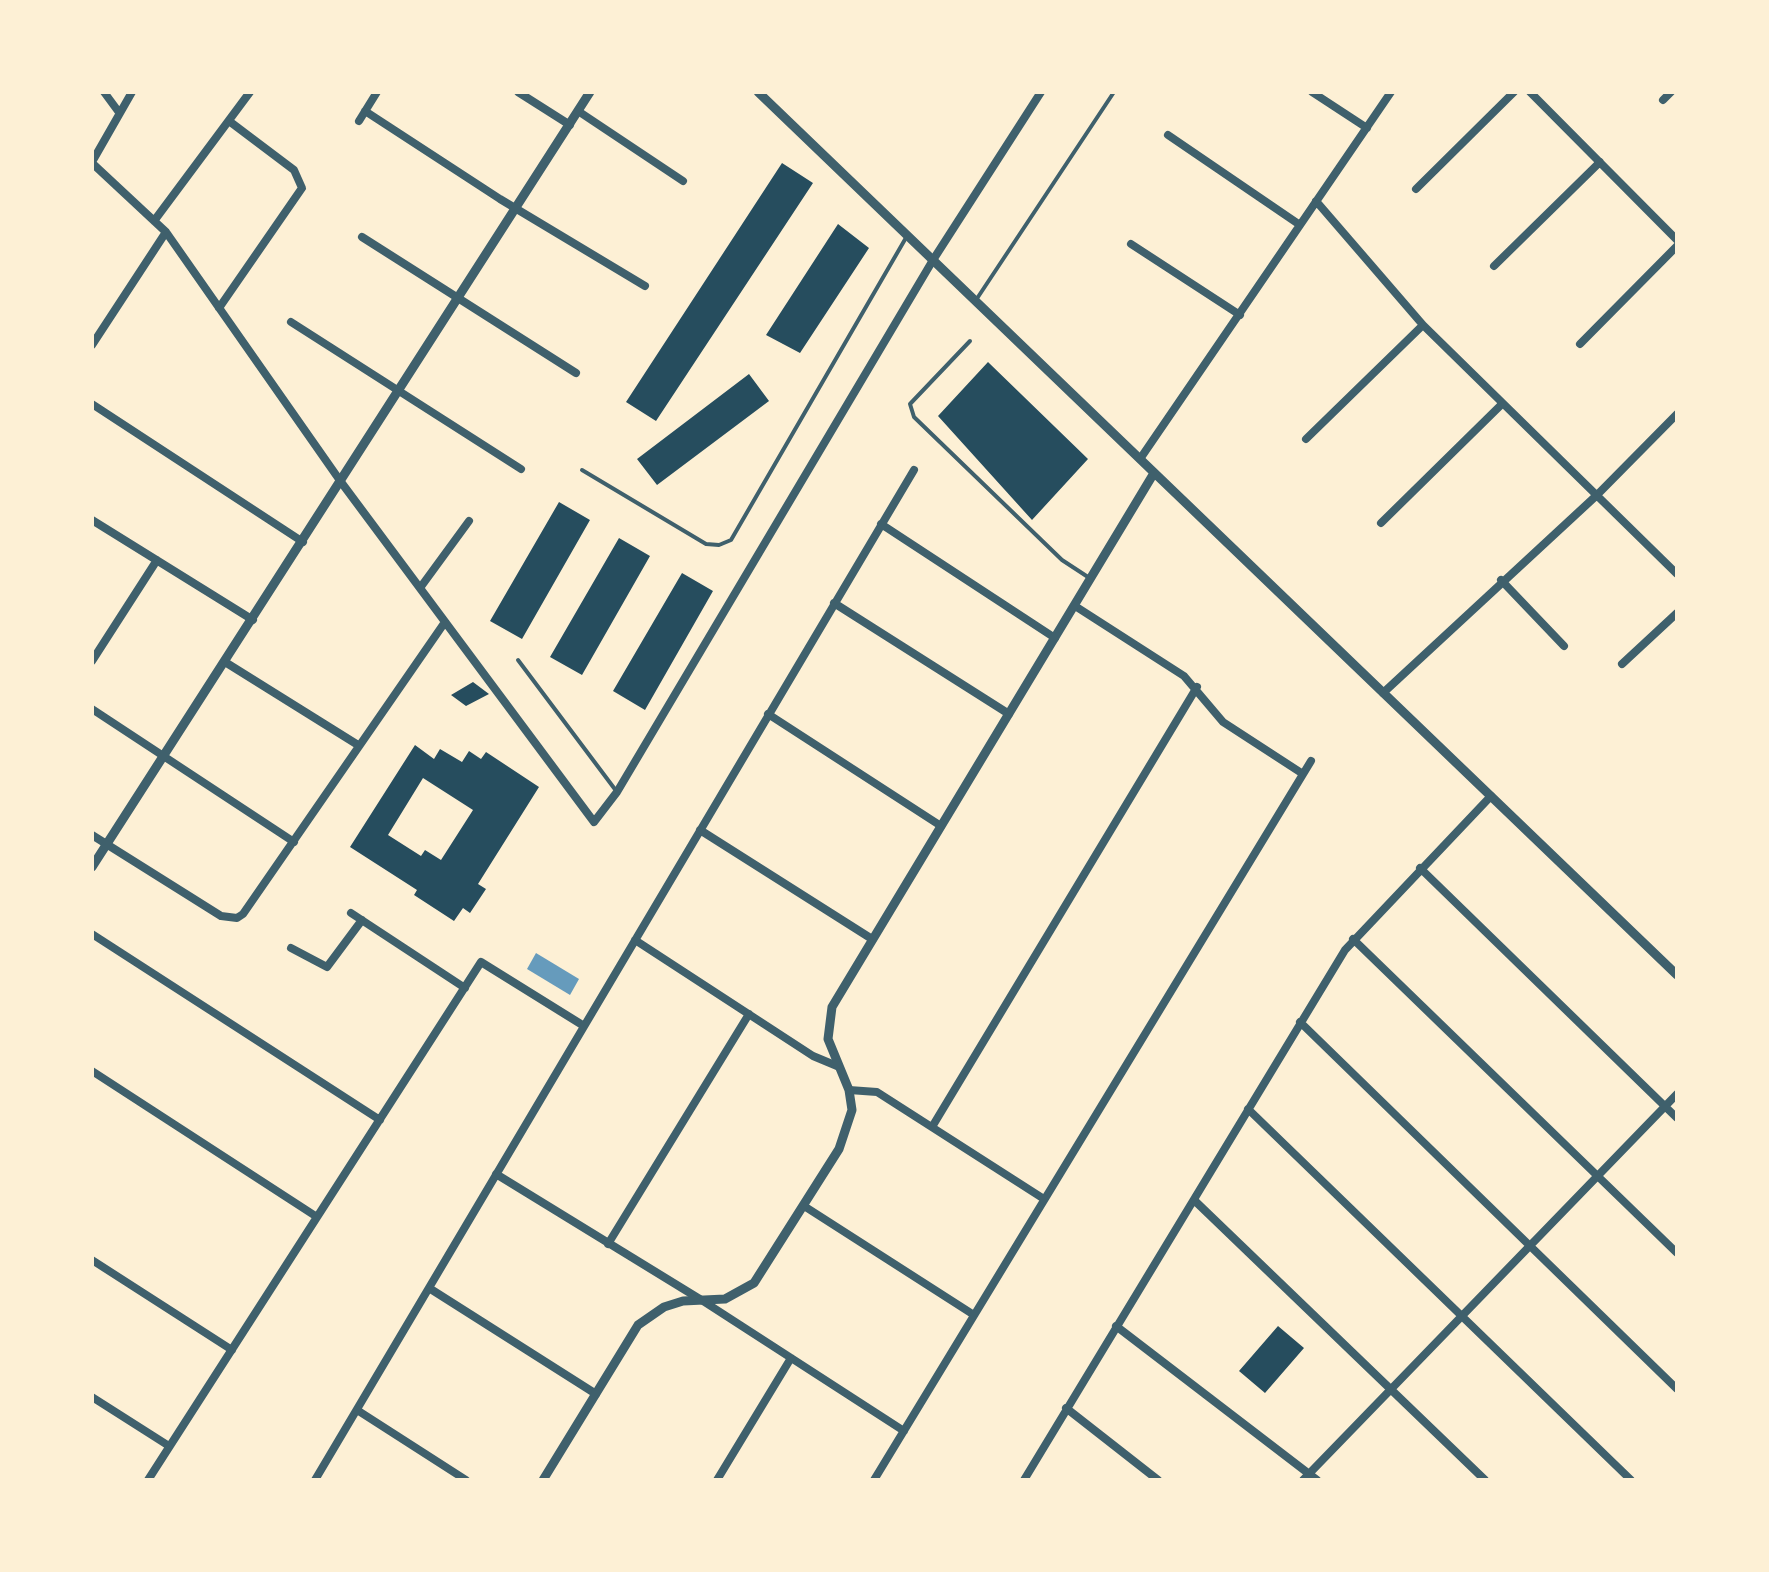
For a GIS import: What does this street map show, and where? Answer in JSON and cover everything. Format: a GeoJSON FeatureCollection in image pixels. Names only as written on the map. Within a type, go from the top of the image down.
{"type":"FeatureCollection","features":[{"type":"Feature","properties":{"kind":"street"},"geometry":{"type":"LineString","coordinates":[[104,92],[118,111]]}},
{"type":"Feature","properties":{"kind":"street"},"geometry":{"type":"LineString","coordinates":[[132,92],[118,111],[92,162],[166,232],[341,482],[594,822],[617,792],[933,260],[1041,92]]}},
{"type":"Feature","properties":{"kind":"street"},"geometry":{"type":"LineString","coordinates":[[154,221],[250,92]]}},
{"type":"Feature","properties":{"kind":"street"},"geometry":{"type":"LineString","coordinates":[[359,121],[377,92]]}},
{"type":"Feature","properties":{"kind":"street"},"geometry":{"type":"LineString","coordinates":[[518,92],[570,125]]}},
{"type":"Feature","properties":{"kind":"street"},"geometry":{"type":"LineString","coordinates":[[92,867],[590,92]]}},
{"type":"Feature","properties":{"kind":"street"},"geometry":{"type":"LineString","coordinates":[[758,92],[1677,975]]}},
{"type":"Feature","properties":{"kind":"street"},"geometry":{"type":"LineString","coordinates":[[1312,92],[1367,128]]}},
{"type":"Feature","properties":{"kind":"street"},"geometry":{"type":"LineString","coordinates":[[1140,459],[1391,92]]}},
{"type":"Feature","properties":{"kind":"street"},"geometry":{"type":"LineString","coordinates":[[1416,189],[1514,92]]}},
{"type":"Feature","properties":{"kind":"street"},"geometry":{"type":"LineString","coordinates":[[1530,92],[1677,243],[1580,344]]}},
{"type":"Feature","properties":{"kind":"street"},"geometry":{"type":"LineString","coordinates":[[1663,100],[1671,92]]}},
{"type":"Feature","properties":{"kind":"street"},"geometry":{"type":"LineString","coordinates":[[365,111],[645,286]]}},
{"type":"Feature","properties":{"kind":"street"},"geometry":{"type":"LineString","coordinates":[[578,111],[683,181]]}},
{"type":"Feature","properties":{"kind":"street"},"geometry":{"type":"LineString","coordinates":[[219,308],[300,197],[302,183],[294,170],[229,121]]}},
{"type":"Feature","properties":{"kind":"street"},"geometry":{"type":"LineString","coordinates":[[1168,135],[1300,225]]}},
{"type":"Feature","properties":{"kind":"street"},"geometry":{"type":"LineString","coordinates":[[1494,266],[1600,162]]}},
{"type":"Feature","properties":{"kind":"street"},"geometry":{"type":"LineString","coordinates":[[1316,201],[1423,325],[1677,574]]}},
{"type":"Feature","properties":{"kind":"street"},"geometry":{"type":"LineString","coordinates":[[92,345],[166,232]]}},
{"type":"Feature","properties":{"kind":"street"},"geometry":{"type":"LineString","coordinates":[[362,237],[576,373]]}},
{"type":"Feature","properties":{"kind":"street"},"geometry":{"type":"LineString","coordinates":[[1131,244],[1240,315]]}},
{"type":"Feature","properties":{"kind":"street"},"geometry":{"type":"LineString","coordinates":[[291,322],[521,469]]}},
{"type":"Feature","properties":{"kind":"street"},"geometry":{"type":"LineString","coordinates":[[1306,439],[1423,325]]}},
{"type":"Feature","properties":{"kind":"street"},"geometry":{"type":"LineString","coordinates":[[92,404],[303,542]]}},
{"type":"Feature","properties":{"kind":"street"},"geometry":{"type":"LineString","coordinates":[[1381,523],[1502,404]]}},
{"type":"Feature","properties":{"kind":"street"},"geometry":{"type":"LineString","coordinates":[[1383,693],[1501,580],[1597,495],[1677,414]]}},
{"type":"Feature","properties":{"kind":"street"},"geometry":{"type":"LineString","coordinates":[[315,1480],[914,470]]}},
{"type":"Feature","properties":{"kind":"street"},"geometry":{"type":"LineString","coordinates":[[543,1480],[632,1334],[647,1318],[673,1304],[725,1299],[754,1283],[844,1141],[852,1110],[849,1090],[828,1039],[829,1016],[836,998],[1154,473]]}},
{"type":"Feature","properties":{"kind":"street"},"geometry":{"type":"LineString","coordinates":[[92,520],[253,620]]}},
{"type":"Feature","properties":{"kind":"street"},"geometry":{"type":"LineString","coordinates":[[420,588],[469,521]]}},
{"type":"Feature","properties":{"kind":"street"},"geometry":{"type":"LineString","coordinates":[[881,524],[1055,638]]}},
{"type":"Feature","properties":{"kind":"street"},"geometry":{"type":"LineString","coordinates":[[92,661],[157,560]]}},
{"type":"Feature","properties":{"kind":"street"},"geometry":{"type":"LineString","coordinates":[[1501,580],[1564,646]]}},
{"type":"Feature","properties":{"kind":"street"},"geometry":{"type":"LineString","coordinates":[[834,603],[1009,714]]}},
{"type":"Feature","properties":{"kind":"street"},"geometry":{"type":"LineString","coordinates":[[1075,606],[1197,687],[1223,722],[1303,774]]}},
{"type":"Feature","properties":{"kind":"street"},"geometry":{"type":"LineString","coordinates":[[1622,664],[1677,613]]}},
{"type":"Feature","properties":{"kind":"street"},"geometry":{"type":"LineString","coordinates":[[92,835],[221,916],[237,918],[249,908],[445,622]]}},
{"type":"Feature","properties":{"kind":"street"},"geometry":{"type":"LineString","coordinates":[[225,662],[358,745]]}},
{"type":"Feature","properties":{"kind":"street"},"geometry":{"type":"LineString","coordinates":[[932,1127],[1197,687]]}},
{"type":"Feature","properties":{"kind":"street"},"geometry":{"type":"LineString","coordinates":[[92,709],[294,842]]}},
{"type":"Feature","properties":{"kind":"street"},"geometry":{"type":"LineString","coordinates":[[768,714],[941,826]]}},
{"type":"Feature","properties":{"kind":"street"},"geometry":{"type":"LineString","coordinates":[[874,1480],[1311,761]]}},
{"type":"Feature","properties":{"kind":"street"},"geometry":{"type":"LineString","coordinates":[[1024,1480],[1353,939],[1491,796]]}},
{"type":"Feature","properties":{"kind":"street"},"geometry":{"type":"LineString","coordinates":[[700,830],[872,939]]}},
{"type":"Feature","properties":{"kind":"street"},"geometry":{"type":"LineString","coordinates":[[1420,868],[1677,1118]]}},
{"type":"Feature","properties":{"kind":"street"},"geometry":{"type":"LineString","coordinates":[[351,913],[465,988]]}},
{"type":"Feature","properties":{"kind":"street"},"geometry":{"type":"LineString","coordinates":[[291,948],[327,967],[362,920]]}},
{"type":"Feature","properties":{"kind":"street"},"geometry":{"type":"LineString","coordinates":[[92,934],[380,1120]]}},
{"type":"Feature","properties":{"kind":"street"},"geometry":{"type":"LineString","coordinates":[[1353,939],[1677,1253]]}},
{"type":"Feature","properties":{"kind":"street"},"geometry":{"type":"LineString","coordinates":[[635,940],[813,1056],[837,1066]]}},
{"type":"Feature","properties":{"kind":"street"},"geometry":{"type":"LineString","coordinates":[[148,1480],[481,962],[584,1026]]}},
{"type":"Feature","properties":{"kind":"street"},"geometry":{"type":"LineString","coordinates":[[608,1244],[749,1014]]}},
{"type":"Feature","properties":{"kind":"street"},"geometry":{"type":"LineString","coordinates":[[1300,1022],[1677,1389]]}},
{"type":"Feature","properties":{"kind":"street"},"geometry":{"type":"LineString","coordinates":[[92,1071],[317,1217]]}},
{"type":"Feature","properties":{"kind":"street"},"geometry":{"type":"LineString","coordinates":[[849,1090],[877,1092],[1044,1199]]}},
{"type":"Feature","properties":{"kind":"street"},"geometry":{"type":"LineString","coordinates":[[1306,1477],[1677,1094]]}},
{"type":"Feature","properties":{"kind":"street"},"geometry":{"type":"LineString","coordinates":[[1248,1109],[1631,1480]]}},
{"type":"Feature","properties":{"kind":"street"},"geometry":{"type":"LineString","coordinates":[[496,1174],[703,1301],[904,1431]]}},
{"type":"Feature","properties":{"kind":"street"},"geometry":{"type":"LineString","coordinates":[[1194,1200],[1485,1480]]}},
{"type":"Feature","properties":{"kind":"street"},"geometry":{"type":"LineString","coordinates":[[804,1206],[974,1315]]}},
{"type":"Feature","properties":{"kind":"street"},"geometry":{"type":"LineString","coordinates":[[92,1260],[232,1350]]}},
{"type":"Feature","properties":{"kind":"street"},"geometry":{"type":"LineString","coordinates":[[429,1288],[596,1394]]}},
{"type":"Feature","properties":{"kind":"street"},"geometry":{"type":"LineString","coordinates":[[1116,1326],[1306,1477],[1317,1480]]}},
{"type":"Feature","properties":{"kind":"street"},"geometry":{"type":"LineString","coordinates":[[717,1480],[791,1358]]}},
{"type":"Feature","properties":{"kind":"street"},"geometry":{"type":"LineString","coordinates":[[92,1397],[169,1446]]}},
{"type":"Feature","properties":{"kind":"street"},"geometry":{"type":"LineString","coordinates":[[1066,1408],[1158,1480]]}},
{"type":"Feature","properties":{"kind":"street"},"geometry":{"type":"LineString","coordinates":[[357,1410],[466,1480]]}},
{"type":"Feature","properties":{"kind":"lane"},"geometry":{"type":"LineString","coordinates":[[975,301],[1114,92]]}},
{"type":"Feature","properties":{"kind":"lane"},"geometry":{"type":"LineString","coordinates":[[582,470],[706,544],[719,545],[731,540],[907,236]]}},
{"type":"Feature","properties":{"kind":"lane"},"geometry":{"type":"LineString","coordinates":[[970,341],[910,404],[914,417],[1062,560],[1091,580]]}},
{"type":"Feature","properties":{"kind":"lane"},"geometry":{"type":"LineString","coordinates":[[518,660],[617,792]]}},
{"type":"Feature","properties":{"kind":"water"},"geometry":{"type":"Polygon","coordinates":[[[536,953],[579,979],[570,995],[527,969],[536,953]]]}},
{"type":"Feature","properties":{"kind":"building"},"geometry":{"type":"Polygon","coordinates":[[[782,163],[813,183],[656,421],[626,402],[782,163]]]}},
{"type":"Feature","properties":{"kind":"building"},"geometry":{"type":"Polygon","coordinates":[[[838,224],[869,248],[800,353],[766,335],[838,224]]]}},
{"type":"Feature","properties":{"kind":"building"},"geometry":{"type":"Polygon","coordinates":[[[988,362],[1088,459],[1032,520],[938,416],[988,362]]]}},
{"type":"Feature","properties":{"kind":"building"},"geometry":{"type":"Polygon","coordinates":[[[749,374],[769,401],[657,485],[637,459],[749,374]]]}},
{"type":"Feature","properties":{"kind":"building"},"geometry":{"type":"Polygon","coordinates":[[[559,502],[590,520],[522,639],[490,621],[559,502]]]}},
{"type":"Feature","properties":{"kind":"building"},"geometry":{"type":"Polygon","coordinates":[[[619,538],[650,556],[582,675],[550,657],[619,538]]]}},
{"type":"Feature","properties":{"kind":"building"},"geometry":{"type":"Polygon","coordinates":[[[682,573],[713,591],[645,710],[613,691],[682,573]]]}},
{"type":"Feature","properties":{"kind":"building"},"geometry":{"type":"Polygon","coordinates":[[[473,682],[489,694],[466,706],[451,695],[473,682]]]}},
{"type":"Feature","properties":{"kind":"building"},"geometry":{"type":"Polygon","coordinates":[[[415,745],[434,759],[440,749],[462,762],[469,751],[481,759],[486,752],[539,787],[478,884],[486,889],[470,913],[463,908],[454,921],[414,895],[417,890],[350,847],[415,745]],[[423,778],[388,835],[421,856],[425,850],[441,860],[473,810],[423,778]]]}},
{"type":"Feature","properties":{"kind":"building"},"geometry":{"type":"Polygon","coordinates":[[[1278,1326],[1304,1348],[1265,1393],[1239,1371],[1278,1326]]]}}]}
